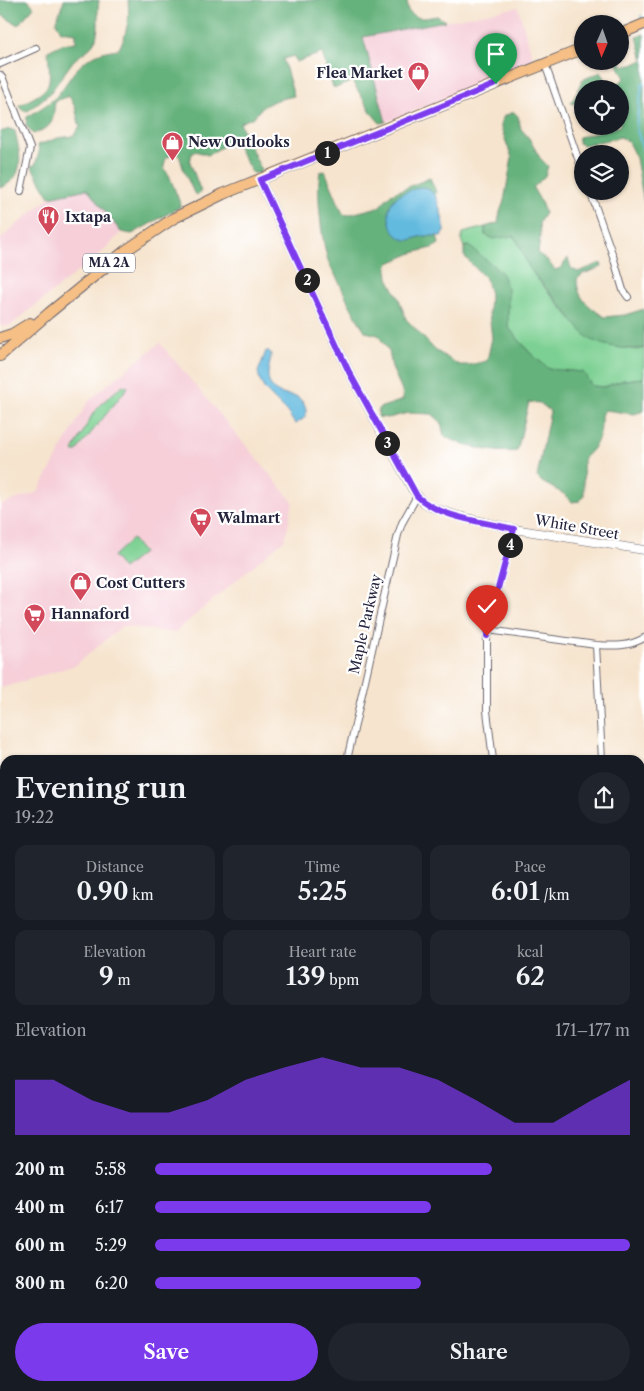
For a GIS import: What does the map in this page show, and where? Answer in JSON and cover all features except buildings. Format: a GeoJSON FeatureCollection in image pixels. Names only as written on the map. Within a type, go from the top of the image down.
{"type":"FeatureCollection","features":[{"type":"Feature","properties":{"kind":"main road"},"geometry":{"type":"LineString","coordinates":[[629,31],[641,26]]}},
{"type":"Feature","properties":{"kind":"main road","name":"MA 2A"},"geometry":{"type":"LineString","coordinates":[[0,356],[118,255],[174,218],[223,194],[574,52]]}},
{"type":"Feature","properties":{"kind":"main road"},"geometry":{"type":"LineString","coordinates":[[0,338],[12,334],[49,313]]}},
{"type":"Feature","properties":{"kind":"street"},"geometry":{"type":"LineString","coordinates":[[0,64],[36,48]]}},
{"type":"Feature","properties":{"kind":"street"},"geometry":{"type":"LineString","coordinates":[[545,64],[574,147]]}},
{"type":"Feature","properties":{"kind":"street"},"geometry":{"type":"LineString","coordinates":[[0,75],[30,148],[21,191]]}},
{"type":"Feature","properties":{"kind":"street","name":"White Street"},"geometry":{"type":"LineString","coordinates":[[260,180],[349,372],[422,502],[439,511],[514,529],[644,550]]}},
{"type":"Feature","properties":{"kind":"street"},"geometry":{"type":"LineString","coordinates":[[593,200],[623,290],[628,298]]}},
{"type":"Feature","properties":{"kind":"street","name":"Maple Parkway"},"geometry":{"type":"LineString","coordinates":[[348,755],[398,536],[402,523],[417,496]]}},
{"type":"Feature","properties":{"kind":"street"},"geometry":{"type":"LineString","coordinates":[[492,755],[487,712],[488,630],[514,529]]}},
{"type":"Feature","properties":{"kind":"street"},"geometry":{"type":"LineString","coordinates":[[488,630],[596,645],[621,646],[644,638]]}},
{"type":"Feature","properties":{"kind":"street"},"geometry":{"type":"LineString","coordinates":[[596,645],[602,755]]}},
{"type":"Feature","properties":{"kind":"shaded area","name":"Flea Market"},"geometry":{"type":"Polygon","coordinates":[[[518,7],[534,62],[386,122],[363,37],[518,7]]]}},
{"type":"Feature","properties":{"kind":"shaded area"},"geometry":{"type":"Polygon","coordinates":[[[87,189],[121,232],[107,248],[10,326],[0,326],[0,239],[50,197],[87,189]]]}},
{"type":"Feature","properties":{"kind":"shaded area"},"geometry":{"type":"Polygon","coordinates":[[[160,343],[293,502],[285,539],[174,633],[122,626],[76,665],[2,688],[0,687],[0,505],[38,492],[87,403],[160,343]]]}},
{"type":"Feature","properties":{"kind":"green space"},"geometry":{"type":"Polygon","coordinates":[[[0,0],[25,0],[29,1],[34,7],[18,25],[0,14],[0,0]]]}},
{"type":"Feature","properties":{"kind":"green space"},"geometry":{"type":"Polygon","coordinates":[[[64,0],[99,0],[96,39],[90,48],[74,60],[50,93],[28,111],[21,109],[18,106],[44,91],[47,86],[49,80],[48,51],[62,44],[76,42],[76,33],[61,31],[56,22],[64,0]]]}},
{"type":"Feature","properties":{"kind":"green space"},"geometry":{"type":"Polygon","coordinates":[[[128,0],[407,0],[408,11],[415,16],[421,18],[437,16],[445,21],[363,37],[386,122],[380,123],[373,115],[352,81],[336,88],[333,87],[322,53],[296,62],[294,56],[283,59],[294,96],[276,100],[262,107],[254,117],[240,123],[261,170],[260,173],[252,173],[237,146],[225,145],[208,155],[195,151],[192,153],[190,162],[201,192],[198,195],[194,193],[179,155],[174,154],[166,158],[164,169],[169,175],[180,207],[132,234],[121,232],[87,189],[50,197],[31,166],[35,165],[39,153],[38,145],[58,138],[73,136],[80,127],[75,107],[69,96],[55,101],[53,118],[45,129],[33,134],[26,125],[27,117],[56,97],[82,64],[93,56],[119,49],[127,25],[129,13],[128,0]]]}},
{"type":"Feature","properties":{"kind":"green space"},"geometry":{"type":"Polygon","coordinates":[[[644,34],[644,203],[636,158],[628,142],[621,137],[583,145],[578,143],[579,137],[586,135],[629,135],[629,80],[623,80],[625,78],[621,70],[629,70],[629,65],[643,60],[637,37],[644,34]]]}},
{"type":"Feature","properties":{"kind":"green space"},"geometry":{"type":"Polygon","coordinates":[[[601,72],[606,80],[582,80],[601,72]]]}},
{"type":"Feature","properties":{"kind":"green space"},"geometry":{"type":"Polygon","coordinates":[[[514,112],[518,116],[521,129],[529,138],[540,158],[548,166],[545,176],[533,188],[545,213],[539,223],[538,254],[546,259],[555,270],[561,268],[568,258],[571,268],[578,272],[601,263],[602,267],[583,274],[577,279],[579,292],[589,305],[604,317],[625,315],[644,309],[644,348],[632,349],[610,346],[596,342],[588,337],[580,330],[529,267],[513,236],[494,239],[485,235],[485,227],[498,223],[504,201],[512,158],[501,128],[501,122],[504,116],[514,112]]]}},
{"type":"Feature","properties":{"kind":"green space"},"geometry":{"type":"Polygon","coordinates":[[[10,129],[15,131],[20,164],[14,178],[0,188],[0,132],[10,129]]]}},
{"type":"Feature","properties":{"kind":"green space"},"geometry":{"type":"Polygon","coordinates":[[[325,171],[343,214],[347,215],[379,207],[391,194],[430,178],[436,192],[435,195],[430,190],[421,187],[394,199],[389,209],[391,226],[398,235],[412,239],[423,236],[437,236],[439,244],[389,263],[387,267],[388,278],[399,299],[406,319],[435,350],[459,365],[487,361],[492,338],[489,313],[490,294],[486,279],[464,256],[464,247],[469,246],[501,272],[508,289],[508,327],[530,353],[549,369],[583,372],[592,386],[604,387],[624,380],[644,378],[644,411],[634,414],[605,410],[601,415],[601,429],[598,440],[583,459],[584,495],[580,501],[572,502],[564,494],[542,482],[537,477],[550,411],[540,403],[529,402],[517,451],[508,452],[470,446],[444,436],[441,422],[432,414],[408,413],[388,418],[378,417],[379,408],[403,400],[402,390],[392,368],[389,351],[378,335],[366,332],[362,326],[326,255],[319,205],[320,172],[325,171]]]}},
{"type":"Feature","properties":{"kind":"green space"},"geometry":{"type":"Polygon","coordinates":[[[485,227],[485,235],[513,236],[520,245],[535,276],[579,328],[592,340],[612,346],[637,350],[644,348],[644,378],[624,380],[604,387],[592,386],[549,369],[530,353],[508,327],[507,310],[469,246],[464,247],[461,240],[463,233],[485,227]]]}},
{"type":"Feature","properties":{"kind":"green space"},"geometry":{"type":"Polygon","coordinates":[[[123,385],[128,387],[75,453],[73,451],[92,415],[103,402],[123,385]]]}},
{"type":"Feature","properties":{"kind":"green space"},"geometry":{"type":"Polygon","coordinates":[[[132,539],[143,553],[123,569],[113,556],[132,539]]]}},
{"type":"Feature","properties":{"kind":"water"},"geometry":{"type":"Polygon","coordinates":[[[421,187],[427,188],[435,195],[445,230],[441,236],[422,236],[411,240],[400,238],[392,229],[390,223],[390,206],[398,196],[421,187]]]}},
{"type":"Feature","properties":{"kind":"water"},"geometry":{"type":"Polygon","coordinates":[[[266,351],[269,351],[271,354],[268,376],[272,388],[279,393],[297,397],[305,406],[305,417],[295,424],[287,412],[265,390],[260,381],[258,372],[266,351]]]}},
{"type":"Feature","properties":{"kind":"waterway"},"geometry":{"type":"LineString","coordinates":[[644,83],[642,84],[636,127],[644,154]]}},
{"type":"Feature","properties":{"kind":"place","name":"Flea Market"},"geometry":{"type":"Point","coordinates":[419,92]}},
{"type":"Feature","properties":{"kind":"place","name":"New Outlooks"},"geometry":{"type":"Point","coordinates":[172,161]}},
{"type":"Feature","properties":{"kind":"place","name":"Ixtapa"},"geometry":{"type":"Point","coordinates":[49,236]}},
{"type":"Feature","properties":{"kind":"place","name":"Walmart"},"geometry":{"type":"Point","coordinates":[201,537]}},
{"type":"Feature","properties":{"kind":"place","name":"Cost Cutters"},"geometry":{"type":"Point","coordinates":[80,602]}},
{"type":"Feature","properties":{"kind":"place","name":"Hannaford"},"geometry":{"type":"Point","coordinates":[35,633]}},
{"type":"Feature","properties":{"kind":"route"},"geometry":{"type":"LineString","coordinates":[[487,636],[514,529],[439,511],[422,502],[417,496],[349,372],[260,180],[496,84]]}}]}
